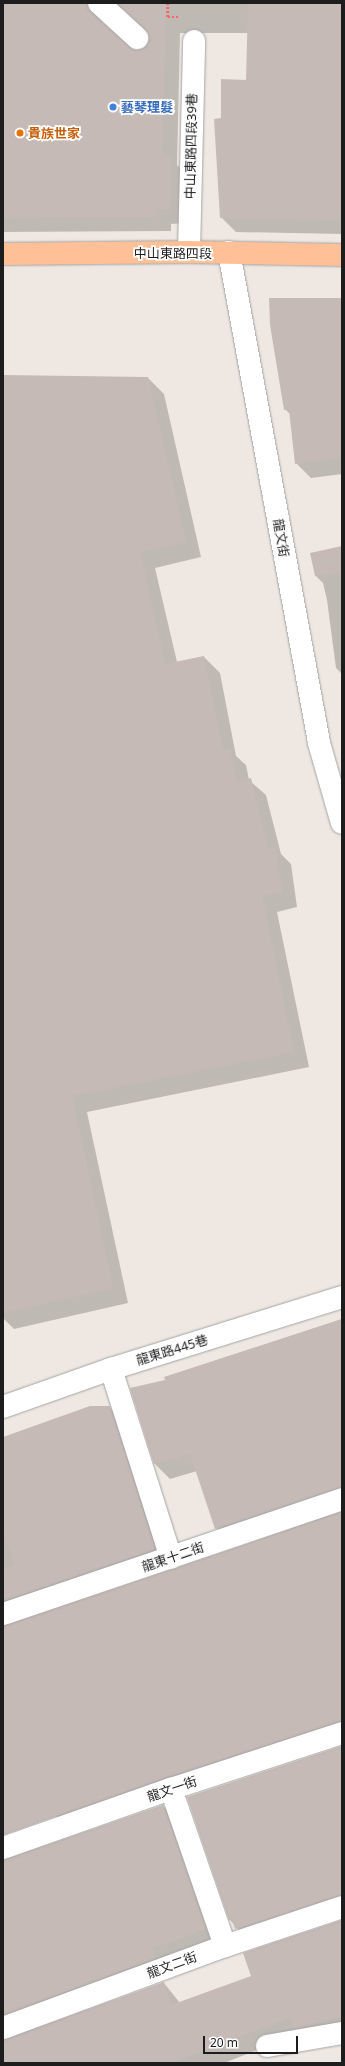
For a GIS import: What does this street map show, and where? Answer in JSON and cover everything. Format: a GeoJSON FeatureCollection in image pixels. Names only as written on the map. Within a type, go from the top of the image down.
{"type":"FeatureCollection","features":[{"type":"Feature","properties":{"kind":"main road","name":"中山東路四段"},"geometry":{"type":"LineString","coordinates":[[3,254],[229,252],[342,255]]}},
{"type":"Feature","properties":{"kind":"lane"},"geometry":{"type":"LineString","coordinates":[[99,3],[138,38]]}},
{"type":"Feature","properties":{"kind":"lane","name":"中山東路四段39巷"},"geometry":{"type":"LineString","coordinates":[[189,252],[194,41]]}},
{"type":"Feature","properties":{"kind":"lane","name":"龍文街"},"geometry":{"type":"LineString","coordinates":[[229,252],[319,743],[338,794],[342,823]]}},
{"type":"Feature","properties":{"kind":"lane","name":"龍東路445巷"},"geometry":{"type":"LineString","coordinates":[[3,1407],[111,1369],[342,1297]]}},
{"type":"Feature","properties":{"kind":"lane"},"geometry":{"type":"LineString","coordinates":[[111,1369],[171,1558]]}},
{"type":"Feature","properties":{"kind":"lane","name":"龍東十二街"},"geometry":{"type":"LineString","coordinates":[[3,1614],[342,1499]]}},
{"type":"Feature","properties":{"kind":"lane","name":"龍文一街"},"geometry":{"type":"LineString","coordinates":[[3,1848],[171,1789],[342,1733]]}},
{"type":"Feature","properties":{"kind":"lane"},"geometry":{"type":"LineString","coordinates":[[171,1789],[225,1946]]}},
{"type":"Feature","properties":{"kind":"lane","name":"龍文二街"},"geometry":{"type":"LineString","coordinates":[[3,2028],[225,1946],[342,1906]]}},
{"type":"Feature","properties":{"kind":"lane"},"geometry":{"type":"LineString","coordinates":[[267,2046],[342,2033]]}},
{"type":"Feature","properties":{"kind":"building"},"geometry":{"type":"Polygon","coordinates":[[[3,3],[87,3],[91,12],[135,50],[146,46],[149,34],[117,3],[166,3],[162,153],[171,158],[170,209],[157,209],[156,217],[3,218],[3,3]]]}},
{"type":"Feature","properties":{"kind":"building"},"geometry":{"type":"Polygon","coordinates":[[[248,3],[342,3],[342,220],[220,218],[214,119],[221,118],[221,79],[246,80],[248,3]]]}},
{"type":"Feature","properties":{"kind":"building"},"geometry":{"type":"Polygon","coordinates":[[[269,298],[342,298],[342,457],[295,464],[289,410],[284,410],[270,325],[269,298]]]}},
{"type":"Feature","properties":{"kind":"building"},"geometry":{"type":"Polygon","coordinates":[[[3,375],[148,377],[186,542],[140,552],[165,664],[204,656],[223,751],[230,748],[237,782],[251,778],[268,849],[275,848],[282,892],[262,896],[294,1052],[72,1096],[113,1288],[3,1313],[3,375]]]}},
{"type":"Feature","properties":{"kind":"building"},"geometry":{"type":"Polygon","coordinates":[[[342,546],[342,573],[315,576],[310,553],[342,546]]]}},
{"type":"Feature","properties":{"kind":"building"},"geometry":{"type":"Polygon","coordinates":[[[342,1319],[342,1487],[215,1529],[190,1454],[154,1464],[130,1388],[165,1380],[164,1377],[342,1319]]]}},
{"type":"Feature","properties":{"kind":"building"},"geometry":{"type":"Polygon","coordinates":[[[90,1406],[110,1406],[155,1549],[3,1601],[3,1569],[15,1565],[3,1531],[3,1437],[90,1406]]]}},
{"type":"Feature","properties":{"kind":"building"},"geometry":{"type":"Polygon","coordinates":[[[342,1512],[342,1721],[167,1777],[3,1835],[3,1626],[342,1512]]]}},
{"type":"Feature","properties":{"kind":"building"},"geometry":{"type":"Polygon","coordinates":[[[342,1746],[342,1895],[235,1929],[232,1919],[229,1920],[187,1797],[342,1746]]]}},
{"type":"Feature","properties":{"kind":"building"},"geometry":{"type":"Polygon","coordinates":[[[163,1805],[206,1929],[153,1948],[156,1958],[3,2015],[3,1860],[163,1805]]]}},
{"type":"Feature","properties":{"kind":"building"},"geometry":{"type":"Polygon","coordinates":[[[342,1920],[342,2016],[294,2028],[290,2017],[171,2063],[3,2063],[3,2040],[164,1982],[171,2005],[251,1976],[243,1953],[342,1920]]]}},
{"type":"Feature","properties":{"kind":"place","name":"藝琴理髮"},"geometry":{"type":"Point","coordinates":[113,107]}},
{"type":"Feature","properties":{"kind":"place","name":"貴族世家"},"geometry":{"type":"Point","coordinates":[20,133]}}]}
